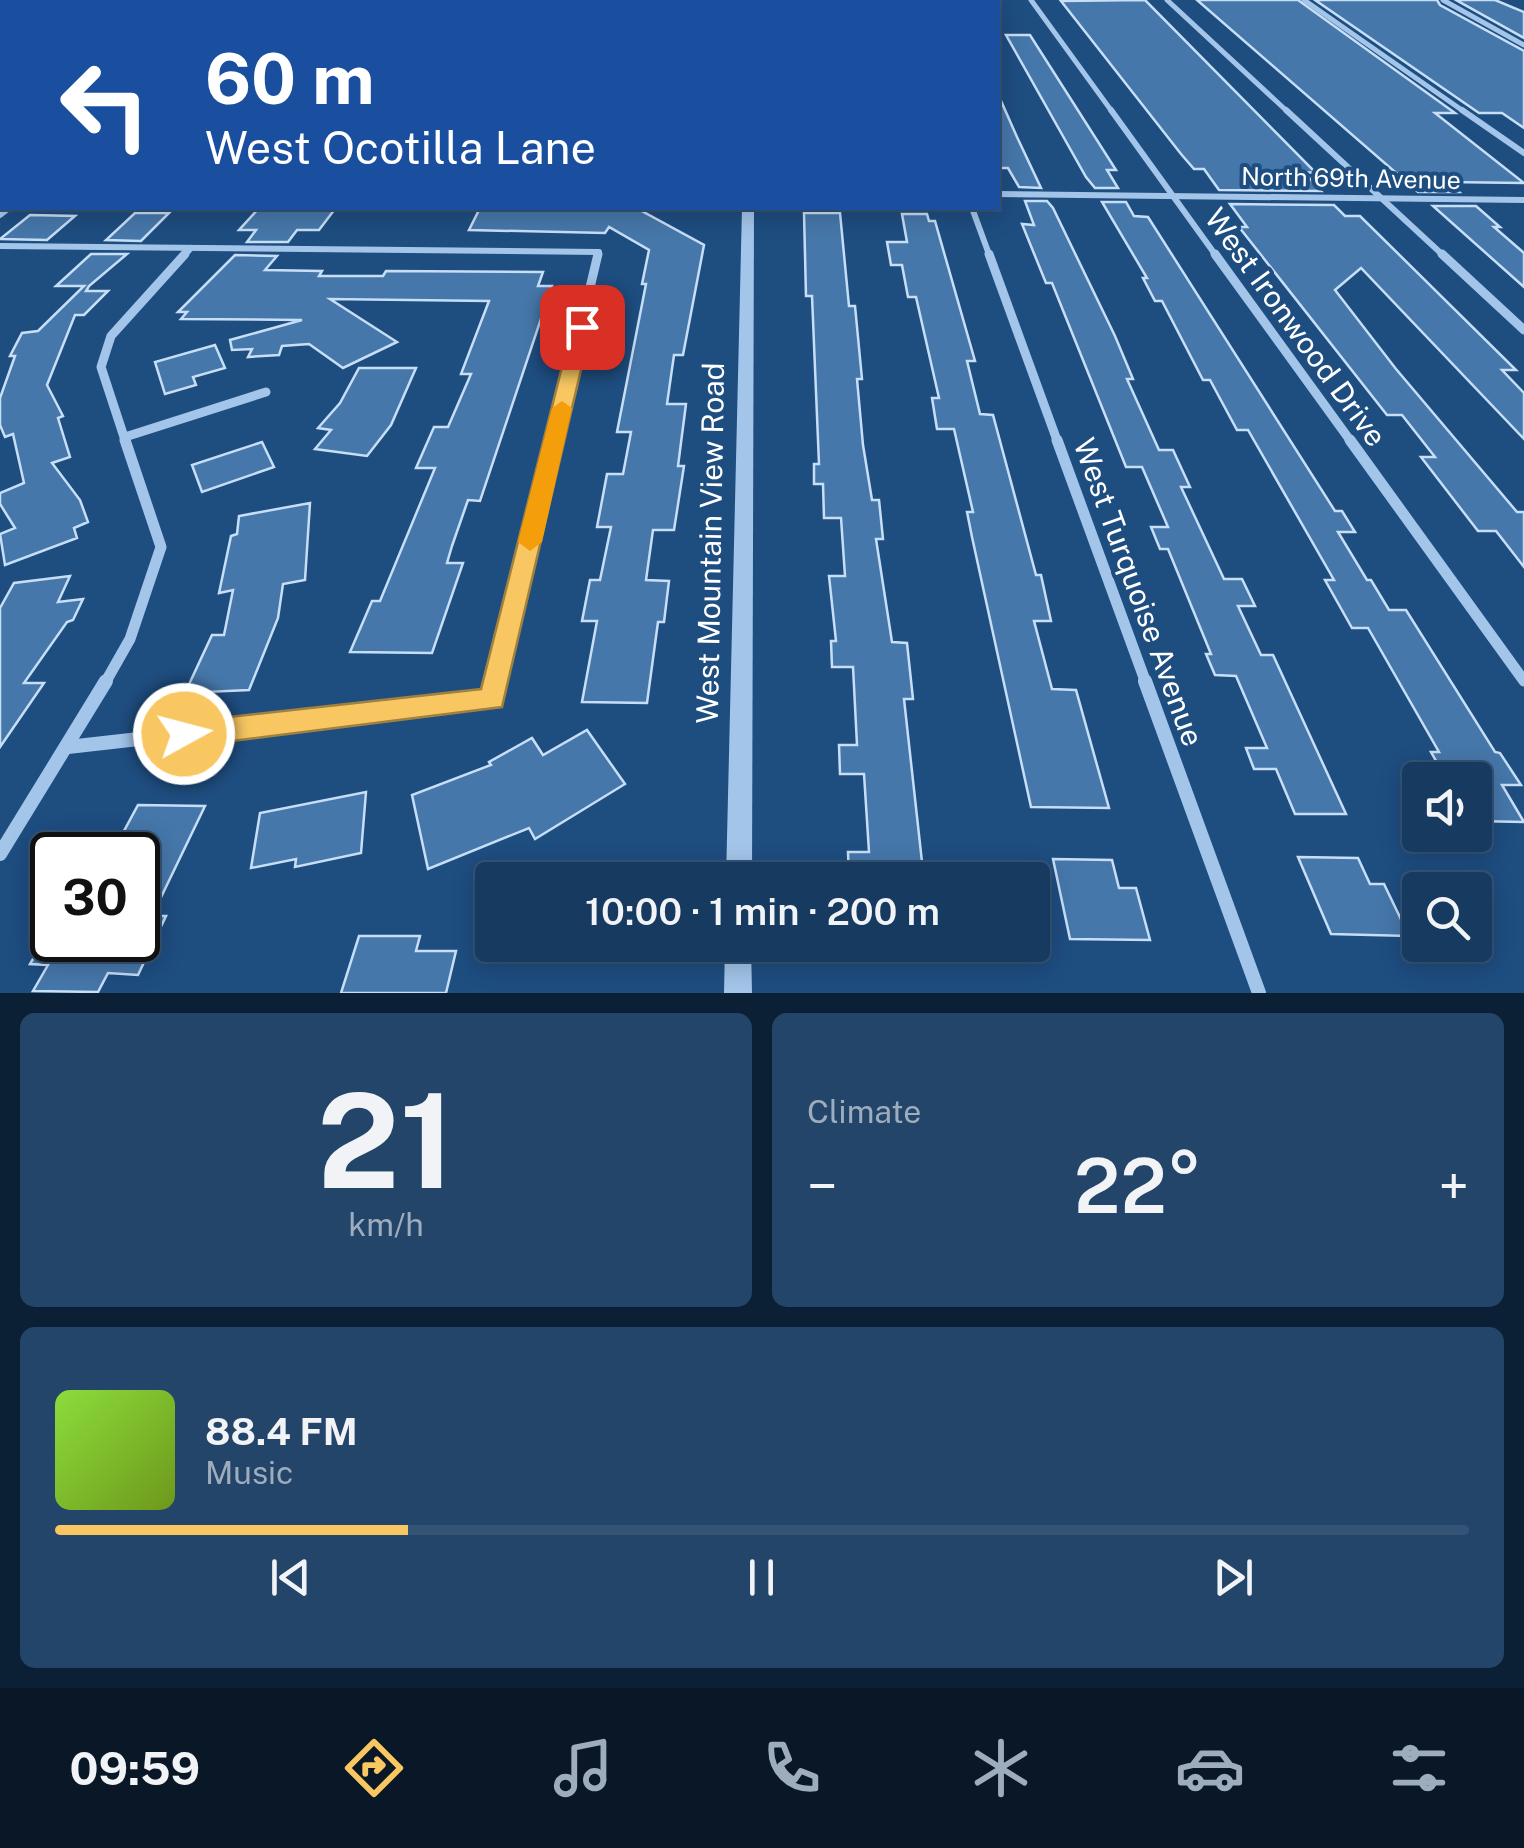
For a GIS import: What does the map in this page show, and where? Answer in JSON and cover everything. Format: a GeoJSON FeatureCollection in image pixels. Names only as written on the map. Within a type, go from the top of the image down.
{"type":"FeatureCollection","features":[{"type":"Feature","properties":{"kind":"street","name":"West Ironwood Drive"},"geometry":{"type":"LineString","coordinates":[[1031,0],[1524,681]]}},
{"type":"Feature","properties":{"kind":"street"},"geometry":{"type":"LineString","coordinates":[[1167,0],[1524,330]]}},
{"type":"Feature","properties":{"kind":"street"},"geometry":{"type":"LineString","coordinates":[[1304,0],[1524,154]]}},
{"type":"Feature","properties":{"kind":"street"},"geometry":{"type":"LineString","coordinates":[[1443,0],[1524,45]]}},
{"type":"Feature","properties":{"kind":"street","name":"North 69th Avenue"},"geometry":{"type":"LineString","coordinates":[[1000,194],[1524,200]]}},
{"type":"Feature","properties":{"kind":"street","name":"West Mountain View Road"},"geometry":{"type":"LineString","coordinates":[[739,862],[748,210]]}},
{"type":"Feature","properties":{"kind":"street","name":"West Turquoise Avenue"},"geometry":{"type":"LineString","coordinates":[[973,210],[1260,993]]}},
{"type":"Feature","properties":{"kind":"street"},"geometry":{"type":"LineString","coordinates":[[0,246],[600,252],[492,699],[68,747]]}},
{"type":"Feature","properties":{"kind":"street"},"geometry":{"type":"LineString","coordinates":[[0,854],[130,639],[161,547],[101,368],[111,336],[191,248]]}},
{"type":"Feature","properties":{"kind":"street"},"geometry":{"type":"LineString","coordinates":[[125,437],[266,392]]}},
{"type":"Feature","properties":{"kind":"street"},"geometry":{"type":"LineString","coordinates":[[738,962],[738,993]]}},
{"type":"Feature","properties":{"kind":"building"},"geometry":{"type":"Polygon","coordinates":[[[1145,0],[1316,173],[1304,172],[1321,191],[1219,190],[1204,169],[1194,169],[1181,154],[1061,1],[1145,0]]]}},
{"type":"Feature","properties":{"kind":"building"},"geometry":{"type":"Polygon","coordinates":[[[1197,0],[1298,0],[1455,113],[1435,113],[1524,183],[1447,182],[1459,192],[1418,192],[1197,0]]]}},
{"type":"Feature","properties":{"kind":"building"},"geometry":{"type":"Polygon","coordinates":[[[1315,0],[1437,0],[1524,51],[1524,128],[1502,113],[1479,113],[1315,0]]]}},
{"type":"Feature","properties":{"kind":"building"},"geometry":{"type":"Polygon","coordinates":[[[1456,0],[1495,0],[1524,12],[1524,38],[1456,0]]]}},
{"type":"Feature","properties":{"kind":"building"},"geometry":{"type":"Polygon","coordinates":[[[1006,35],[1030,35],[1116,170],[1107,170],[1118,188],[1095,188],[1086,177],[1006,35]]]}},
{"type":"Feature","properties":{"kind":"building"},"geometry":{"type":"Polygon","coordinates":[[[1000,98],[1041,188],[1019,187],[1008,168],[1000,168],[1000,98]]]}},
{"type":"Feature","properties":{"kind":"building"},"geometry":{"type":"Polygon","coordinates":[[[1025,201],[1047,201],[1053,208],[1115,336],[1133,379],[1127,379],[1159,450],[1173,450],[1190,487],[1181,487],[1224,579],[1242,579],[1255,606],[1238,606],[1261,655],[1273,655],[1346,814],[1295,814],[1276,769],[1254,769],[1246,748],[1267,748],[1236,676],[1215,675],[1206,654],[1211,654],[1168,549],[1160,549],[1151,527],[1168,527],[1142,467],[1126,467],[1052,283],[1046,283],[1022,224],[1034,225],[1025,201]]]}},
{"type":"Feature","properties":{"kind":"building"},"geometry":{"type":"Polygon","coordinates":[[[1102,202],[1126,202],[1134,216],[1148,217],[1335,511],[1342,511],[1355,532],[1338,532],[1367,580],[1371,580],[1389,610],[1406,610],[1495,752],[1500,753],[1521,785],[1502,785],[1524,822],[1492,821],[1492,762],[1437,762],[1431,752],[1439,752],[1368,628],[1352,628],[1325,580],[1334,580],[1248,430],[1237,430],[1210,380],[1203,380],[1162,301],[1155,301],[1143,278],[1147,278],[1102,202]]]}},
{"type":"Feature","properties":{"kind":"building"},"geometry":{"type":"Polygon","coordinates":[[[1230,204],[1334,205],[1345,216],[1360,216],[1516,370],[1502,370],[1524,393],[1524,439],[1361,268],[1335,290],[1517,512],[1524,512],[1524,567],[1496,531],[1478,531],[1421,457],[1435,457],[1402,415],[1387,415],[1239,227],[1247,227],[1230,204]]]}},
{"type":"Feature","properties":{"kind":"building"},"geometry":{"type":"Polygon","coordinates":[[[1433,206],[1476,206],[1500,227],[1494,227],[1524,253],[1524,287],[1433,206]]]}},
{"type":"Feature","properties":{"kind":"building"},"geometry":{"type":"Polygon","coordinates":[[[257,210],[334,210],[319,230],[297,230],[288,242],[247,242],[256,230],[239,230],[257,210]]]}},
{"type":"Feature","properties":{"kind":"building"},"geometry":{"type":"Polygon","coordinates":[[[479,210],[640,210],[704,245],[683,355],[674,355],[667,404],[686,404],[678,466],[684,466],[674,530],[653,530],[646,580],[669,581],[664,622],[658,622],[647,703],[582,702],[597,621],[582,621],[590,580],[600,580],[611,527],[597,527],[607,474],[623,474],[631,432],[617,432],[649,250],[609,227],[605,233],[469,230],[479,210]]]}},
{"type":"Feature","properties":{"kind":"building"},"geometry":{"type":"Polygon","coordinates":[[[135,213],[169,213],[141,241],[106,240],[135,213]]]}},
{"type":"Feature","properties":{"kind":"building"},"geometry":{"type":"Polygon","coordinates":[[[804,213],[840,213],[849,306],[855,306],[863,445],[872,500],[879,500],[883,539],[876,539],[892,642],[907,643],[913,699],[904,699],[922,862],[848,862],[848,852],[869,852],[864,774],[840,774],[839,745],[857,745],[853,667],[832,667],[831,641],[836,641],[829,576],[845,576],[841,518],[824,518],[823,484],[814,484],[814,464],[819,464],[812,296],[806,296],[804,213]]]}},
{"type":"Feature","properties":{"kind":"building"},"geometry":{"type":"Polygon","coordinates":[[[902,214],[927,214],[929,221],[935,221],[975,361],[967,361],[980,414],[993,415],[1036,575],[1041,575],[1051,621],[1034,621],[1052,689],[1076,690],[1109,808],[1031,807],[972,537],[967,512],[973,512],[954,429],[937,429],[932,398],[939,398],[916,297],[908,297],[902,265],[891,265],[887,242],[907,242],[902,214]]]}},
{"type":"Feature","properties":{"kind":"building"},"geometry":{"type":"Polygon","coordinates":[[[30,215],[75,216],[47,240],[0,239],[30,215]]]}},
{"type":"Feature","properties":{"kind":"building"},"geometry":{"type":"Polygon","coordinates":[[[91,254],[127,254],[89,286],[86,291],[108,291],[84,315],[75,315],[47,385],[63,416],[58,418],[70,457],[52,463],[80,500],[88,522],[74,528],[77,538],[5,565],[0,534],[15,528],[0,504],[0,493],[24,483],[13,434],[5,437],[0,425],[0,398],[15,356],[10,356],[22,333],[38,331],[84,286],[56,286],[91,254]]]}},
{"type":"Feature","properties":{"kind":"building"},"geometry":{"type":"Polygon","coordinates":[[[235,255],[277,256],[265,270],[322,271],[319,276],[383,276],[386,271],[543,272],[538,286],[552,286],[480,501],[468,500],[452,546],[447,563],[463,563],[432,653],[350,652],[372,601],[380,601],[435,468],[416,468],[434,427],[448,427],[471,374],[461,374],[489,301],[330,299],[397,342],[343,368],[309,344],[282,346],[279,355],[248,357],[252,349],[232,350],[230,340],[302,320],[181,319],[187,312],[178,312],[235,255]]]}},
{"type":"Feature","properties":{"kind":"building"},"geometry":{"type":"Polygon","coordinates":[[[215,345],[225,368],[193,377],[196,385],[165,394],[155,362],[215,345]]]}},
{"type":"Feature","properties":{"kind":"building"},"geometry":{"type":"Polygon","coordinates":[[[359,368],[416,368],[391,425],[367,456],[315,449],[331,430],[318,428],[340,403],[359,368]]]}},
{"type":"Feature","properties":{"kind":"building"},"geometry":{"type":"Polygon","coordinates":[[[262,442],[274,467],[202,492],[192,465],[262,442]]]}},
{"type":"Feature","properties":{"kind":"building"},"geometry":{"type":"Polygon","coordinates":[[[310,503],[305,580],[283,584],[278,618],[249,690],[185,693],[212,635],[224,635],[233,590],[219,593],[239,516],[310,503]]]}},
{"type":"Feature","properties":{"kind":"building"},"geometry":{"type":"Polygon","coordinates":[[[70,576],[58,602],[83,599],[73,620],[67,622],[24,683],[44,683],[0,747],[0,608],[14,583],[70,576]]]}},
{"type":"Feature","properties":{"kind":"building"},"geometry":{"type":"Polygon","coordinates":[[[587,730],[625,784],[535,839],[529,828],[428,869],[412,795],[491,765],[489,762],[532,738],[543,755],[587,730]]]}},
{"type":"Feature","properties":{"kind":"building"},"geometry":{"type":"Polygon","coordinates":[[[366,792],[361,853],[295,867],[296,859],[251,868],[260,813],[366,792]]]}},
{"type":"Feature","properties":{"kind":"building"},"geometry":{"type":"Polygon","coordinates":[[[138,805],[205,806],[160,899],[160,832],[123,832],[138,805]]]}},
{"type":"Feature","properties":{"kind":"building"},"geometry":{"type":"Polygon","coordinates":[[[1298,857],[1358,858],[1370,884],[1384,884],[1402,921],[1402,936],[1331,934],[1298,857]]]}},
{"type":"Feature","properties":{"kind":"building"},"geometry":{"type":"Polygon","coordinates":[[[1053,859],[1112,860],[1119,888],[1136,888],[1150,940],[1070,939],[1053,859]]]}},
{"type":"Feature","properties":{"kind":"building"},"geometry":{"type":"Polygon","coordinates":[[[359,936],[420,936],[416,951],[456,951],[446,993],[341,993],[359,936]]]}},
{"type":"Feature","properties":{"kind":"building"},"geometry":{"type":"Polygon","coordinates":[[[144,962],[138,975],[108,973],[98,992],[33,991],[48,965],[30,964],[144,962]]]}},
{"type":"Feature","properties":{"kind":"slow traffic"},"geometry":{"type":"LineString","coordinates":[[530,542],[562,408]]}},
{"type":"Feature","properties":{"kind":"route"},"geometry":{"type":"LineString","coordinates":[[184,734],[492,699],[582,327]]}}]}
